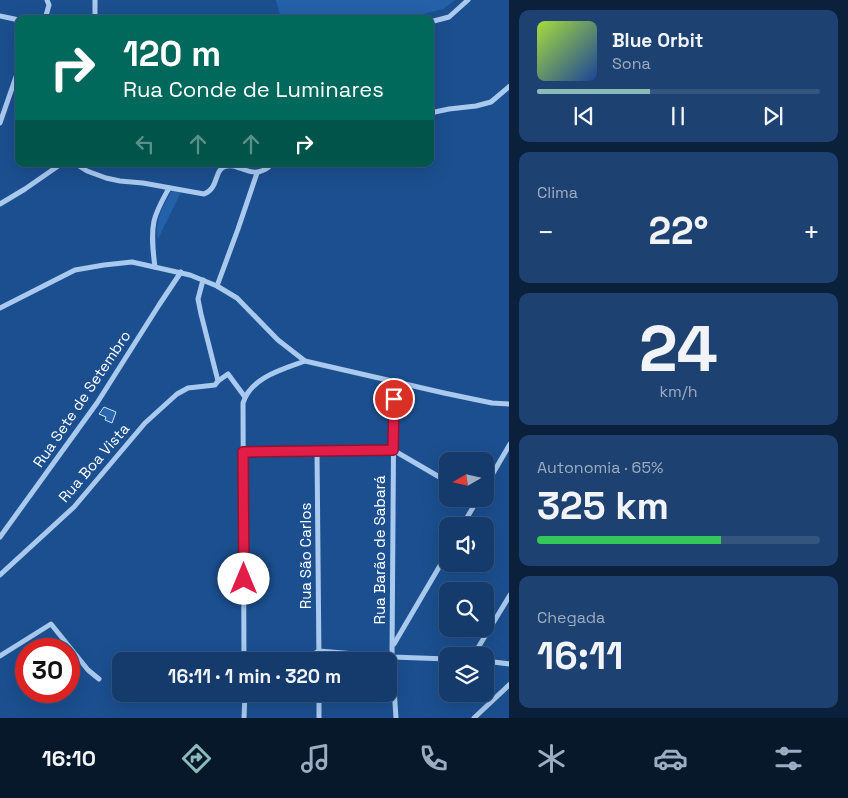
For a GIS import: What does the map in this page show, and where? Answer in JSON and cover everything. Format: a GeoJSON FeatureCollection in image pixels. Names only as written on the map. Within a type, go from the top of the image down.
{"type":"FeatureCollection","features":[{"type":"Feature","properties":{"kind":"street"},"geometry":{"type":"LineString","coordinates":[[46,15],[49,5],[47,0]]}},
{"type":"Feature","properties":{"kind":"street"},"geometry":{"type":"LineString","coordinates":[[95,0],[95,15]]}},
{"type":"Feature","properties":{"kind":"street"},"geometry":{"type":"LineString","coordinates":[[434,21],[449,17],[468,0]]}},
{"type":"Feature","properties":{"kind":"street"},"geometry":{"type":"LineString","coordinates":[[0,16],[15,19]]}},
{"type":"Feature","properties":{"kind":"street"},"geometry":{"type":"LineString","coordinates":[[0,123],[15,80]]}},
{"type":"Feature","properties":{"kind":"street"},"geometry":{"type":"LineString","coordinates":[[434,112],[491,102],[509,86]]}},
{"type":"Feature","properties":{"kind":"street"},"geometry":{"type":"LineString","coordinates":[[0,204],[57,167]]}},
{"type":"Feature","properties":{"kind":"street"},"geometry":{"type":"LineString","coordinates":[[81,167],[106,178],[204,194],[209,192],[214,186],[219,171],[224,167]]}},
{"type":"Feature","properties":{"kind":"street"},"geometry":{"type":"LineString","coordinates":[[234,167],[257,173],[268,167]]}},
{"type":"Feature","properties":{"kind":"street"},"geometry":{"type":"LineString","coordinates":[[217,286],[257,173]]}},
{"type":"Feature","properties":{"kind":"street"},"geometry":{"type":"LineString","coordinates":[[155,266],[152,236],[154,221],[169,188]]}},
{"type":"Feature","properties":{"kind":"street"},"geometry":{"type":"LineString","coordinates":[[0,308],[75,270],[132,262],[155,266],[181,272],[203,280],[237,298],[278,340],[305,361],[492,403],[509,404]]}},
{"type":"Feature","properties":{"kind":"street","name":"Rua Sete de Setembro"},"geometry":{"type":"LineString","coordinates":[[0,537],[97,403],[181,272]]}},
{"type":"Feature","properties":{"kind":"street"},"geometry":{"type":"LineString","coordinates":[[203,280],[198,299],[216,383]]}},
{"type":"Feature","properties":{"kind":"street"},"geometry":{"type":"LineString","coordinates":[[244,652],[243,403],[245,397],[256,384],[273,372],[305,361]]}},
{"type":"Feature","properties":{"kind":"street","name":"Rua Boa Vista"},"geometry":{"type":"LineString","coordinates":[[0,575],[74,507],[145,423],[177,394],[188,388],[216,383],[228,374],[245,397]]}},
{"type":"Feature","properties":{"kind":"street","name":"Rua Barão de Sabará"},"geometry":{"type":"LineString","coordinates":[[392,652],[394,382]]}},
{"type":"Feature","properties":{"kind":"street"},"geometry":{"type":"LineString","coordinates":[[494,471],[509,444]]}},
{"type":"Feature","properties":{"kind":"street"},"geometry":{"type":"LineString","coordinates":[[243,452],[393,450],[439,477]]}},
{"type":"Feature","properties":{"kind":"street","name":"Rua São Carlos"},"geometry":{"type":"LineString","coordinates":[[317,451],[318,651]]}},
{"type":"Feature","properties":{"kind":"street"},"geometry":{"type":"LineString","coordinates":[[392,646],[439,567]]}},
{"type":"Feature","properties":{"kind":"street"},"geometry":{"type":"LineString","coordinates":[[478,647],[509,595]]}},
{"type":"Feature","properties":{"kind":"street"},"geometry":{"type":"LineString","coordinates":[[0,656],[51,624],[88,670],[99,679]]}},
{"type":"Feature","properties":{"kind":"street"},"geometry":{"type":"LineString","coordinates":[[318,651],[330,652]]}},
{"type":"Feature","properties":{"kind":"street"},"geometry":{"type":"LineString","coordinates":[[397,657],[439,659]]}},
{"type":"Feature","properties":{"kind":"street"},"geometry":{"type":"LineString","coordinates":[[494,662],[509,664]]}},
{"type":"Feature","properties":{"kind":"street"},"geometry":{"type":"LineString","coordinates":[[474,718],[509,684]]}},
{"type":"Feature","properties":{"kind":"street"},"geometry":{"type":"LineString","coordinates":[[244,718],[245,702]]}},
{"type":"Feature","properties":{"kind":"street"},"geometry":{"type":"LineString","coordinates":[[319,702],[319,718]]}},
{"type":"Feature","properties":{"kind":"street","name":"Rua Barão de Sabará"},"geometry":{"type":"LineString","coordinates":[[395,702],[396,718]]}},
{"type":"Feature","properties":{"kind":"shaded area"},"geometry":{"type":"Polygon","coordinates":[[[276,0],[455,0],[443,9],[419,15],[280,15],[276,0]]]}},
{"type":"Feature","properties":{"kind":"shaded area"},"geometry":{"type":"Polygon","coordinates":[[[173,189],[181,192],[158,239],[157,225],[163,207],[173,189]]]}},
{"type":"Feature","properties":{"kind":"building"},"geometry":{"type":"Polygon","coordinates":[[[104,407],[116,412],[112,423],[105,420],[106,417],[99,414],[104,407]]]}},
{"type":"Feature","properties":{"kind":"route"},"geometry":{"type":"LineString","coordinates":[[244,579],[243,452],[393,450],[394,399]]}}]}
